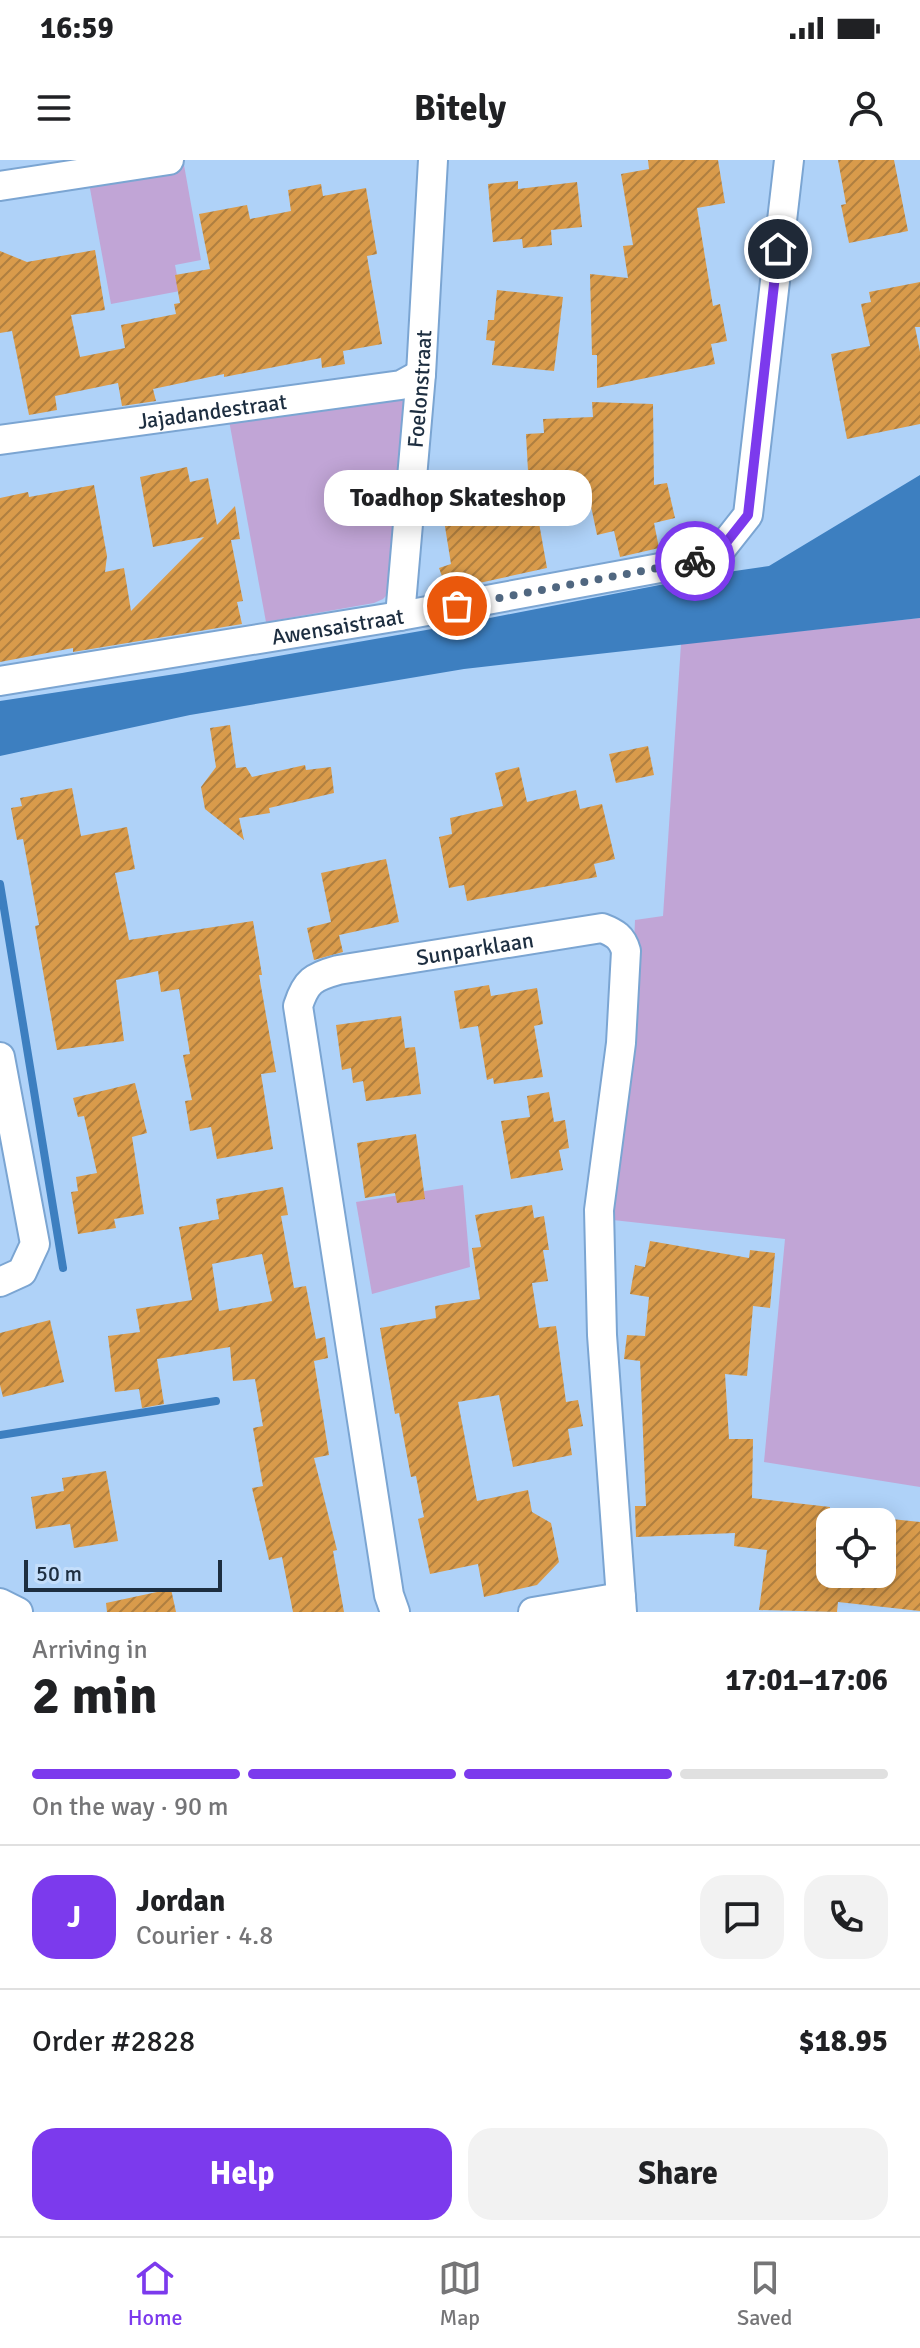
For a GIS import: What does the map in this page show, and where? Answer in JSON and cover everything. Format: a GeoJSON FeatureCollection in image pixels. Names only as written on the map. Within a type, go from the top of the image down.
{"type":"FeatureCollection","features":[{"type":"Feature","properties":{"kind":"street"},"geometry":{"type":"LineString","coordinates":[[0,186],[169,160]]}},
{"type":"Feature","properties":{"kind":"street","name":"Foelonstraat"},"geometry":{"type":"LineString","coordinates":[[400,616],[421,374],[433,160]]}},
{"type":"Feature","properties":{"kind":"street","name":"Awensaistraat"},"geometry":{"type":"LineString","coordinates":[[0,681],[400,616],[714,558],[748,515],[789,160]]}},
{"type":"Feature","properties":{"kind":"street","name":"Jajadandestraat"},"geometry":{"type":"LineString","coordinates":[[0,440],[401,385],[421,374]]}},
{"type":"Feature","properties":{"kind":"street","name":"Sunparklaan"},"geometry":{"type":"LineString","coordinates":[[395,1612],[389,1595],[298,1006],[304,988],[317,976],[338,970],[602,928],[615,933],[626,951],[621,1043],[599,1210],[602,1335],[621,1605],[533,1612]]}},
{"type":"Feature","properties":{"kind":"street"},"geometry":{"type":"LineString","coordinates":[[0,1057],[35,1244],[11,1277]]}},
{"type":"Feature","properties":{"kind":"street"},"geometry":{"type":"LineString","coordinates":[[0,1603],[18,1612]]}},
{"type":"Feature","properties":{"kind":"shaded area"},"geometry":{"type":"Polygon","coordinates":[[[184,165],[201,260],[175,265],[180,291],[111,304],[89,183],[184,165]]]}},
{"type":"Feature","properties":{"kind":"shaded area"},"geometry":{"type":"Polygon","coordinates":[[[413,388],[393,589],[374,603],[266,622],[228,415],[413,388]]]}},
{"type":"Feature","properties":{"kind":"shaded area"},"geometry":{"type":"Polygon","coordinates":[[[920,618],[920,1487],[764,1462],[785,1239],[613,1220],[630,1043],[635,920],[663,916],[681,644],[920,618]]]}},
{"type":"Feature","properties":{"kind":"shaded area"},"geometry":{"type":"Polygon","coordinates":[[[463,1185],[470,1267],[372,1294],[356,1202],[463,1185]]]}},
{"type":"Feature","properties":{"kind":"water"},"geometry":{"type":"Polygon","coordinates":[[[920,475],[920,618],[464,669],[190,715],[0,756],[0,701],[182,673],[769,566],[920,475]]]}},
{"type":"Feature","properties":{"kind":"building"},"geometry":{"type":"Polygon","coordinates":[[[648,160],[718,160],[725,203],[697,208],[713,306],[720,304],[727,341],[711,344],[715,364],[597,388],[597,355],[592,355],[590,274],[628,278],[623,246],[633,245],[621,174],[649,169],[648,160]]]}},
{"type":"Feature","properties":{"kind":"building"},"geometry":{"type":"Polygon","coordinates":[[[838,160],[894,160],[908,231],[849,243],[841,205],[846,204],[838,160]]]}},
{"type":"Feature","properties":{"kind":"building"},"geometry":{"type":"Polygon","coordinates":[[[518,181],[518,189],[577,182],[582,227],[551,230],[552,245],[523,248],[522,239],[493,242],[488,184],[518,181]]]}},
{"type":"Feature","properties":{"kind":"building"},"geometry":{"type":"Polygon","coordinates":[[[321,184],[323,196],[366,188],[377,254],[367,256],[382,344],[343,351],[345,364],[322,368],[321,358],[153,389],[156,401],[122,406],[118,383],[55,396],[57,410],[29,415],[12,331],[0,333],[0,251],[27,262],[95,250],[105,310],[71,315],[80,357],[125,348],[121,325],[176,314],[174,304],[180,303],[175,275],[210,269],[199,214],[247,205],[250,219],[291,211],[288,190],[321,184]]]}},
{"type":"Feature","properties":{"kind":"building"},"geometry":{"type":"Polygon","coordinates":[[[920,282],[920,327],[915,327],[920,352],[920,424],[847,439],[831,354],[870,346],[861,304],[871,302],[869,292],[920,282]]]}},
{"type":"Feature","properties":{"kind":"building"},"geometry":{"type":"Polygon","coordinates":[[[497,290],[563,297],[554,371],[492,365],[495,341],[486,340],[488,320],[494,320],[497,290]]]}},
{"type":"Feature","properties":{"kind":"building"},"geometry":{"type":"Polygon","coordinates":[[[592,402],[653,404],[654,485],[667,483],[675,518],[654,523],[659,548],[620,557],[614,531],[597,535],[587,487],[533,489],[547,568],[447,590],[439,568],[451,564],[443,514],[488,506],[482,483],[528,471],[526,434],[544,433],[543,419],[593,417],[592,402]]]}},
{"type":"Feature","properties":{"kind":"building"},"geometry":{"type":"Polygon","coordinates":[[[187,467],[190,482],[208,478],[217,525],[235,506],[240,539],[231,540],[243,601],[237,602],[242,624],[73,652],[73,648],[0,662],[0,498],[28,492],[29,497],[94,485],[107,556],[105,572],[124,568],[131,611],[204,537],[153,547],[140,477],[187,467]]]}},
{"type":"Feature","properties":{"kind":"building"},"geometry":{"type":"Polygon","coordinates":[[[230,725],[236,768],[246,767],[252,777],[305,765],[306,770],[331,767],[334,793],[269,808],[270,813],[239,818],[244,840],[205,809],[201,787],[216,767],[210,728],[230,725]]]}},
{"type":"Feature","properties":{"kind":"building"},"geometry":{"type":"Polygon","coordinates":[[[648,746],[654,775],[616,783],[609,754],[648,746]]]}},
{"type":"Feature","properties":{"kind":"building"},"geometry":{"type":"Polygon","coordinates":[[[519,767],[527,802],[576,790],[580,809],[602,804],[615,859],[594,864],[597,877],[467,901],[464,885],[449,888],[439,837],[452,834],[450,818],[503,806],[495,773],[519,767]]]}},
{"type":"Feature","properties":{"kind":"building"},"geometry":{"type":"Polygon","coordinates":[[[72,788],[81,836],[127,827],[135,869],[115,873],[129,940],[253,921],[276,1072],[261,1074],[273,1149],[217,1159],[211,1127],[190,1131],[185,1101],[192,1100],[183,1055],[190,1054],[179,989],[161,992],[158,971],[116,980],[124,1041],[57,1050],[23,839],[17,840],[11,808],[22,806],[20,798],[72,788]]]}},
{"type":"Feature","properties":{"kind":"building"},"geometry":{"type":"Polygon","coordinates":[[[386,859],[399,922],[339,935],[343,952],[314,960],[307,928],[331,922],[321,873],[386,859]]]}},
{"type":"Feature","properties":{"kind":"building"},"geometry":{"type":"Polygon","coordinates":[[[489,985],[491,996],[537,988],[543,1024],[534,1026],[543,1077],[494,1084],[493,1078],[487,1080],[478,1026],[460,1029],[454,991],[489,985]]]}},
{"type":"Feature","properties":{"kind":"building"},"geometry":{"type":"Polygon","coordinates":[[[401,1016],[405,1048],[415,1047],[421,1094],[366,1101],[363,1081],[353,1083],[351,1068],[342,1070],[336,1025],[401,1016]]]}},
{"type":"Feature","properties":{"kind":"building"},"geometry":{"type":"Polygon","coordinates":[[[135,1083],[147,1133],[132,1137],[144,1214],[114,1219],[116,1228],[78,1234],[71,1192],[78,1191],[76,1177],[97,1173],[84,1116],[78,1117],[73,1098],[135,1083]]]}},
{"type":"Feature","properties":{"kind":"building"},"geometry":{"type":"Polygon","coordinates":[[[549,1092],[554,1122],[565,1120],[569,1148],[559,1150],[563,1170],[511,1179],[501,1121],[530,1117],[527,1096],[549,1092]]]}},
{"type":"Feature","properties":{"kind":"building"},"geometry":{"type":"Polygon","coordinates":[[[416,1134],[425,1199],[397,1203],[395,1193],[365,1198],[357,1143],[416,1134]]]}},
{"type":"Feature","properties":{"kind":"building"},"geometry":{"type":"Polygon","coordinates":[[[283,1187],[288,1215],[281,1216],[294,1288],[306,1286],[316,1339],[325,1337],[328,1358],[314,1361],[329,1455],[314,1458],[337,1550],[333,1551],[344,1612],[293,1612],[282,1557],[269,1560],[252,1488],[263,1486],[253,1428],[263,1426],[255,1379],[233,1381],[230,1347],[157,1359],[164,1404],[142,1408],[139,1389],[115,1392],[108,1336],[140,1332],[136,1309],[192,1300],[179,1227],[219,1219],[216,1199],[283,1187]],[[262,1254],[212,1264],[219,1311],[272,1301],[262,1254]]]}},
{"type":"Feature","properties":{"kind":"building"},"geometry":{"type":"Polygon","coordinates":[[[532,1205],[534,1218],[544,1216],[549,1250],[543,1250],[548,1281],[532,1283],[539,1328],[556,1326],[566,1402],[578,1400],[583,1426],[568,1429],[572,1455],[513,1467],[499,1395],[458,1402],[477,1501],[528,1490],[532,1512],[551,1523],[559,1562],[537,1585],[484,1597],[478,1564],[430,1574],[418,1519],[424,1517],[416,1476],[411,1477],[399,1413],[395,1414],[380,1328],[436,1318],[435,1306],[480,1299],[472,1248],[481,1247],[475,1215],[532,1205]]]}},
{"type":"Feature","properties":{"kind":"building"},"geometry":{"type":"Polygon","coordinates":[[[650,1241],[749,1258],[750,1250],[775,1253],[770,1308],[753,1306],[747,1376],[725,1374],[729,1439],[753,1439],[752,1498],[830,1507],[816,1508],[816,1588],[896,1588],[896,1519],[920,1522],[920,1611],[838,1602],[837,1612],[759,1610],[767,1550],[734,1546],[735,1533],[636,1537],[635,1506],[646,1506],[640,1361],[624,1359],[627,1335],[645,1336],[649,1297],[630,1294],[635,1265],[645,1267],[650,1241]]]}},
{"type":"Feature","properties":{"kind":"building"},"geometry":{"type":"Polygon","coordinates":[[[50,1320],[64,1382],[3,1397],[0,1385],[0,1333],[50,1320]]]}},
{"type":"Feature","properties":{"kind":"building"},"geometry":{"type":"Polygon","coordinates":[[[106,1471],[118,1541],[74,1548],[70,1524],[36,1529],[31,1497],[64,1491],[62,1478],[106,1471]]]}},
{"type":"Feature","properties":{"kind":"building"},"geometry":{"type":"Polygon","coordinates":[[[171,1589],[176,1612],[107,1612],[106,1603],[171,1589]]]}},
{"type":"Feature","properties":{"kind":"waterway"},"geometry":{"type":"LineString","coordinates":[[0,884],[63,1268]]}},
{"type":"Feature","properties":{"kind":"waterway"},"geometry":{"type":"LineString","coordinates":[[0,1435],[216,1401]]}},
{"type":"Feature","properties":{"kind":"way so far"},"geometry":{"type":"LineString","coordinates":[[457,606],[695,561]]}},
{"type":"Feature","properties":{"kind":"place","name":"Toadhop Skateshop"},"geometry":{"type":"Point","coordinates":[457,606]}},
{"type":"Feature","properties":{"kind":"route"},"geometry":{"type":"LineString","coordinates":[[695,561],[714,558],[748,515],[778,249]]}}]}
